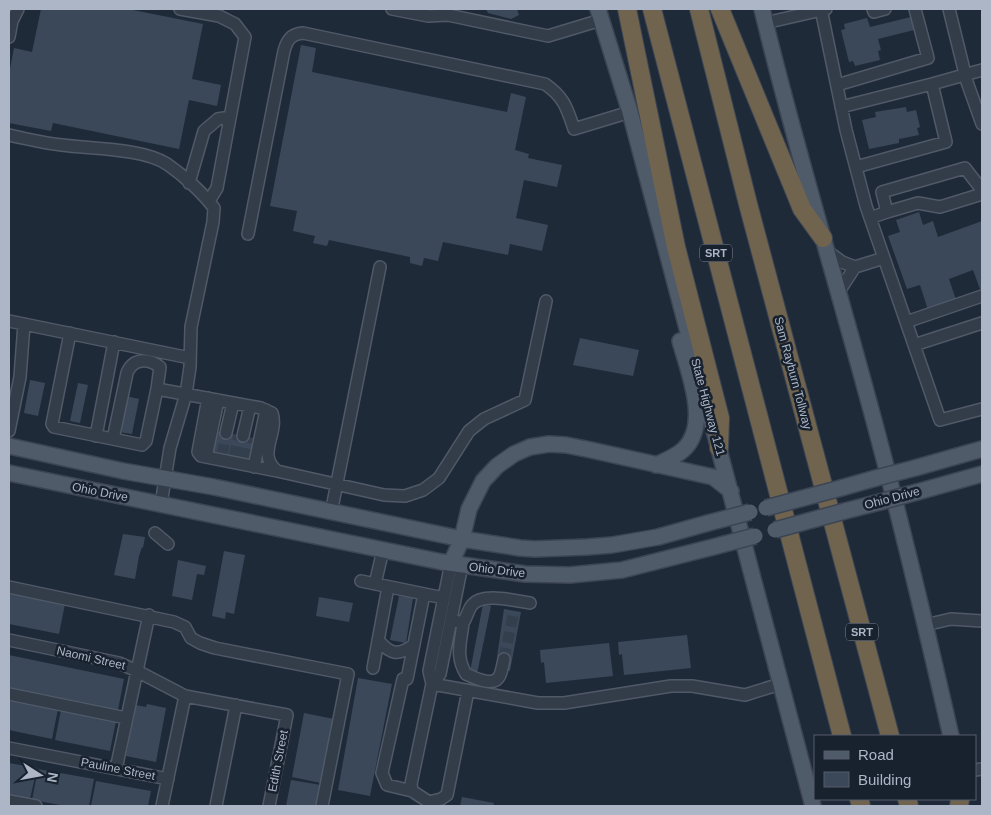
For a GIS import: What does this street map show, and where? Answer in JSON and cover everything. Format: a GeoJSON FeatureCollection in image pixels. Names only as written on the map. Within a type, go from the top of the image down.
{"type":"FeatureCollection","features":[{"type":"Feature","properties":{"kind":"highway"},"geometry":{"type":"LineString","coordinates":[[627,9],[676,247],[720,418],[719,448]]}},
{"type":"Feature","properties":{"kind":"highway","name":"SRT"},"geometry":{"type":"LineString","coordinates":[[652,9],[842,735]]}},
{"type":"Feature","properties":{"kind":"highway","name":"Sam Rayburn Tollway"},"geometry":{"type":"LineString","coordinates":[[699,9],[748,204],[890,735]]}},
{"type":"Feature","properties":{"kind":"highway"},"geometry":{"type":"LineString","coordinates":[[720,9],[802,209],[825,245]]}},
{"type":"Feature","properties":{"kind":"main road","name":"State Highway 121"},"geometry":{"type":"LineString","coordinates":[[600,14],[630,112],[669,257],[813,806]]}},
{"type":"Feature","properties":{"kind":"main road"},"geometry":{"type":"LineString","coordinates":[[764,16],[792,127],[868,395],[951,735]]}},
{"type":"Feature","properties":{"kind":"main road"},"geometry":{"type":"LineString","coordinates":[[656,465],[673,457],[685,448],[692,438],[697,423],[697,407],[670,303],[669,257]]}},
{"type":"Feature","properties":{"kind":"main road"},"geometry":{"type":"LineString","coordinates":[[456,564],[469,509],[483,481],[497,466],[514,454],[530,447],[549,444],[566,445],[713,477],[731,491]]}},
{"type":"Feature","properties":{"kind":"main road","name":"Ohio Drive"},"geometry":{"type":"LineString","coordinates":[[9,446],[214,487],[330,513],[462,539],[528,549],[587,547],[643,540],[915,468],[982,448]]}},
{"type":"Feature","properties":{"kind":"main road","name":"Ohio Drive"},"geometry":{"type":"LineString","coordinates":[[9,473],[382,550],[456,564],[550,576],[591,574],[641,566],[982,474]]}},
{"type":"Feature","properties":{"kind":"street"},"geometry":{"type":"LineString","coordinates":[[9,38],[11,20],[18,9]]}},
{"type":"Feature","properties":{"kind":"street"},"geometry":{"type":"LineString","coordinates":[[180,9],[219,16],[235,24],[245,37],[217,188],[209,201]]}},
{"type":"Feature","properties":{"kind":"street"},"geometry":{"type":"LineString","coordinates":[[392,9],[428,16],[448,15],[548,36],[600,14]]}},
{"type":"Feature","properties":{"kind":"street"},"geometry":{"type":"LineString","coordinates":[[764,16],[823,9],[836,85],[870,218],[940,420],[982,409]]}},
{"type":"Feature","properties":{"kind":"street"},"geometry":{"type":"LineString","coordinates":[[873,9],[874,12],[885,9]]}},
{"type":"Feature","properties":{"kind":"street"},"geometry":{"type":"LineString","coordinates":[[836,85],[928,58],[915,9]]}},
{"type":"Feature","properties":{"kind":"street"},"geometry":{"type":"LineString","coordinates":[[949,9],[965,74],[982,124]]}},
{"type":"Feature","properties":{"kind":"street"},"geometry":{"type":"LineString","coordinates":[[248,234],[284,51],[287,40],[296,34],[303,33],[545,84],[557,92],[567,106],[574,129],[630,112]]}},
{"type":"Feature","properties":{"kind":"street"},"geometry":{"type":"LineString","coordinates":[[841,107],[982,70]]}},
{"type":"Feature","properties":{"kind":"street"},"geometry":{"type":"LineString","coordinates":[[856,167],[946,142],[932,84]]}},
{"type":"Feature","properties":{"kind":"street"},"geometry":{"type":"LineString","coordinates":[[190,183],[204,131],[218,119],[230,117]]}},
{"type":"Feature","properties":{"kind":"street"},"geometry":{"type":"LineString","coordinates":[[9,135],[61,146],[102,148],[145,156],[166,163],[190,183],[214,208],[213,222],[191,327],[186,394],[170,448],[161,504]]}},
{"type":"Feature","properties":{"kind":"street"},"geometry":{"type":"LineString","coordinates":[[887,212],[882,192],[965,168],[982,190]]}},
{"type":"Feature","properties":{"kind":"street"},"geometry":{"type":"LineString","coordinates":[[870,218],[918,203],[940,207],[982,194]]}},
{"type":"Feature","properties":{"kind":"street"},"geometry":{"type":"LineString","coordinates":[[825,245],[842,262],[855,267],[884,258]]}},
{"type":"Feature","properties":{"kind":"street"},"geometry":{"type":"LineString","coordinates":[[330,513],[380,267]]}},
{"type":"Feature","properties":{"kind":"street"},"geometry":{"type":"LineString","coordinates":[[838,293],[855,267]]}},
{"type":"Feature","properties":{"kind":"street"},"geometry":{"type":"LineString","coordinates":[[906,322],[982,296]]}},
{"type":"Feature","properties":{"kind":"street"},"geometry":{"type":"LineString","coordinates":[[230,459],[384,495],[405,496],[423,490],[439,478],[469,431],[484,419],[525,400],[546,301]]}},
{"type":"Feature","properties":{"kind":"street"},"geometry":{"type":"LineString","coordinates":[[9,321],[190,358]]}},
{"type":"Feature","properties":{"kind":"street"},"geometry":{"type":"LineString","coordinates":[[914,345],[982,323]]}},
{"type":"Feature","properties":{"kind":"street"},"geometry":{"type":"LineString","coordinates":[[9,430],[20,377],[24,324]]}},
{"type":"Feature","properties":{"kind":"street"},"geometry":{"type":"LineString","coordinates":[[70,333],[52,426],[96,436],[142,445],[146,441],[158,389],[160,367],[147,361],[138,361],[130,366],[113,439]]}},
{"type":"Feature","properties":{"kind":"street"},"geometry":{"type":"LineString","coordinates":[[96,436],[114,342]]}},
{"type":"Feature","properties":{"kind":"street"},"geometry":{"type":"LineString","coordinates":[[158,389],[272,413],[274,420],[267,460],[277,471]]}},
{"type":"Feature","properties":{"kind":"street"},"geometry":{"type":"LineString","coordinates":[[223,403],[235,435],[256,409]]}},
{"type":"Feature","properties":{"kind":"street"},"geometry":{"type":"LineString","coordinates":[[223,403],[230,459]]}},
{"type":"Feature","properties":{"kind":"street"},"geometry":{"type":"LineString","coordinates":[[230,459],[256,409]]}},
{"type":"Feature","properties":{"kind":"street"},"geometry":{"type":"LineString","coordinates":[[155,533],[168,544]]}},
{"type":"Feature","properties":{"kind":"street"},"geometry":{"type":"LineString","coordinates":[[375,584],[382,550]]}},
{"type":"Feature","properties":{"kind":"street"},"geometry":{"type":"LineString","coordinates":[[412,791],[411,784],[432,684],[429,671],[444,598],[456,564]]}},
{"type":"Feature","properties":{"kind":"street"},"geometry":{"type":"LineString","coordinates":[[432,684],[440,674],[451,621],[456,564]]}},
{"type":"Feature","properties":{"kind":"street"},"geometry":{"type":"LineString","coordinates":[[361,582],[444,598]]}},
{"type":"Feature","properties":{"kind":"street"},"geometry":{"type":"LineString","coordinates":[[9,587],[149,615],[180,624],[185,627],[191,638],[215,648],[348,674],[322,806]]}},
{"type":"Feature","properties":{"kind":"street"},"geometry":{"type":"LineString","coordinates":[[373,668],[388,587]]}},
{"type":"Feature","properties":{"kind":"street"},"geometry":{"type":"LineString","coordinates":[[424,594],[414,645],[382,773],[387,785],[412,791],[428,804],[441,800],[448,795],[468,691]]}},
{"type":"Feature","properties":{"kind":"street"},"geometry":{"type":"LineString","coordinates":[[504,659],[500,677],[495,681],[485,681],[466,674],[459,661],[463,622],[471,606],[478,599],[488,598],[515,606],[530,603]]}},
{"type":"Feature","properties":{"kind":"street"},"geometry":{"type":"LineString","coordinates":[[116,769],[149,615]]}},
{"type":"Feature","properties":{"kind":"street"},"geometry":{"type":"LineString","coordinates":[[925,625],[951,619],[982,621]]}},
{"type":"Feature","properties":{"kind":"street"},"geometry":{"type":"LineString","coordinates":[[451,621],[463,622]]}},
{"type":"Feature","properties":{"kind":"street","name":"Naomi Street"},"geometry":{"type":"LineString","coordinates":[[9,640],[119,663],[185,696],[286,715]]}},
{"type":"Feature","properties":{"kind":"street"},"geometry":{"type":"LineString","coordinates":[[378,640],[389,650],[397,653],[414,645]]}},
{"type":"Feature","properties":{"kind":"street"},"geometry":{"type":"LineString","coordinates":[[432,684],[538,703],[564,703],[671,686],[692,686],[745,695],[780,684]]}},
{"type":"Feature","properties":{"kind":"street"},"geometry":{"type":"LineString","coordinates":[[9,694],[126,718]]}},
{"type":"Feature","properties":{"kind":"street"},"geometry":{"type":"LineString","coordinates":[[162,806],[185,696]]}},
{"type":"Feature","properties":{"kind":"street"},"geometry":{"type":"LineString","coordinates":[[216,806],[236,705]]}},
{"type":"Feature","properties":{"kind":"street","name":"Edith Street"},"geometry":{"type":"LineString","coordinates":[[269,806],[286,715]]}},
{"type":"Feature","properties":{"kind":"street","name":"Pauline Street"},"geometry":{"type":"LineString","coordinates":[[9,748],[168,779]]}},
{"type":"Feature","properties":{"kind":"street"},"geometry":{"type":"LineString","coordinates":[[9,801],[36,806]]}},
{"type":"Feature","properties":{"kind":"building"},"geometry":{"type":"Polygon","coordinates":[[[41,9],[128,9],[203,24],[192,79],[221,85],[217,106],[189,100],[179,149],[53,123],[51,131],[9,123],[9,74],[14,48],[32,52],[41,9]]]}},
{"type":"Feature","properties":{"kind":"building"},"geometry":{"type":"Polygon","coordinates":[[[486,9],[517,9],[519,15],[511,19],[488,13],[486,9]]]}},
{"type":"Feature","properties":{"kind":"building"},"geometry":{"type":"Polygon","coordinates":[[[911,17],[914,30],[878,39],[881,50],[878,51],[880,60],[855,66],[853,61],[849,62],[841,30],[845,29],[844,24],[867,18],[870,27],[911,17]]]}},
{"type":"Feature","properties":{"kind":"building"},"geometry":{"type":"Polygon","coordinates":[[[301,45],[316,48],[312,72],[507,112],[511,93],[526,97],[515,150],[529,154],[528,158],[562,165],[557,187],[524,180],[516,218],[548,225],[542,251],[510,244],[508,255],[443,242],[438,261],[424,258],[422,266],[410,263],[410,257],[329,240],[327,246],[313,243],[315,236],[293,231],[297,211],[270,206],[301,45]]]}},
{"type":"Feature","properties":{"kind":"building"},"geometry":{"type":"Polygon","coordinates":[[[906,107],[907,112],[916,110],[920,127],[917,128],[919,135],[899,139],[899,143],[869,149],[862,120],[876,117],[875,112],[906,107]]]}},
{"type":"Feature","properties":{"kind":"building"},"geometry":{"type":"Polygon","coordinates":[[[919,212],[923,225],[933,221],[938,237],[982,221],[981,292],[973,270],[949,279],[956,300],[928,310],[920,285],[907,289],[888,236],[900,232],[896,220],[919,212]]]}},
{"type":"Feature","properties":{"kind":"building"},"geometry":{"type":"Polygon","coordinates":[[[580,338],[639,350],[633,376],[573,365],[580,338]]]}},
{"type":"Feature","properties":{"kind":"building"},"geometry":{"type":"Polygon","coordinates":[[[30,380],[45,383],[38,416],[24,413],[30,380]]]}},
{"type":"Feature","properties":{"kind":"building"},"geometry":{"type":"Polygon","coordinates":[[[78,383],[88,385],[80,423],[70,421],[78,383]]]}},
{"type":"Feature","properties":{"kind":"building"},"geometry":{"type":"Polygon","coordinates":[[[126,396],[139,399],[132,434],[119,432],[126,396]]]}},
{"type":"Feature","properties":{"kind":"building"},"geometry":{"type":"Polygon","coordinates":[[[215,431],[256,439],[252,461],[211,452],[215,431]]]}},
{"type":"Feature","properties":{"kind":"building"},"geometry":{"type":"Polygon","coordinates":[[[123,534],[145,537],[135,579],[114,575],[123,534]]]}},
{"type":"Feature","properties":{"kind":"building"},"geometry":{"type":"Polygon","coordinates":[[[224,551],[245,555],[234,614],[226,612],[225,619],[212,616],[224,551]]]}},
{"type":"Feature","properties":{"kind":"building"},"geometry":{"type":"Polygon","coordinates":[[[178,560],[206,566],[204,575],[197,574],[192,600],[172,596],[178,560]]]}},
{"type":"Feature","properties":{"kind":"building"},"geometry":{"type":"Polygon","coordinates":[[[9,592],[65,604],[59,634],[9,624],[9,592]]]}},
{"type":"Feature","properties":{"kind":"building"},"geometry":{"type":"Polygon","coordinates":[[[399,596],[413,598],[406,643],[390,640],[399,596]]]}},
{"type":"Feature","properties":{"kind":"building"},"geometry":{"type":"Polygon","coordinates":[[[319,597],[353,603],[349,622],[316,616],[319,597]]]}},
{"type":"Feature","properties":{"kind":"building"},"geometry":{"type":"Polygon","coordinates":[[[483,604],[491,606],[477,674],[470,672],[483,604]]]}},
{"type":"Feature","properties":{"kind":"building"},"geometry":{"type":"Polygon","coordinates":[[[504,609],[521,612],[510,671],[505,670],[507,659],[497,657],[504,609]]]}},
{"type":"Feature","properties":{"kind":"building"},"geometry":{"type":"Polygon","coordinates":[[[687,635],[691,668],[624,675],[622,654],[619,655],[618,642],[687,635]]]}},
{"type":"Feature","properties":{"kind":"building"},"geometry":{"type":"Polygon","coordinates":[[[609,643],[613,676],[546,683],[544,662],[541,663],[540,650],[609,643]]]}},
{"type":"Feature","properties":{"kind":"building"},"geometry":{"type":"Polygon","coordinates":[[[9,655],[124,679],[118,710],[9,688],[9,655]]]}},
{"type":"Feature","properties":{"kind":"building"},"geometry":{"type":"Polygon","coordinates":[[[358,678],[392,684],[370,796],[338,790],[358,678]]]}},
{"type":"Feature","properties":{"kind":"building"},"geometry":{"type":"Polygon","coordinates":[[[9,699],[58,709],[52,739],[9,730],[9,699]]]}},
{"type":"Feature","properties":{"kind":"building"},"geometry":{"type":"Polygon","coordinates":[[[147,704],[166,708],[156,762],[126,756],[136,705],[146,707],[147,704]]]}},
{"type":"Feature","properties":{"kind":"building"},"geometry":{"type":"Polygon","coordinates":[[[61,710],[116,721],[110,751],[55,740],[61,710]]]}},
{"type":"Feature","properties":{"kind":"building"},"geometry":{"type":"Polygon","coordinates":[[[304,713],[334,719],[321,783],[292,777],[304,713]]]}},
{"type":"Feature","properties":{"kind":"building"},"geometry":{"type":"Polygon","coordinates":[[[9,763],[37,768],[30,799],[9,795],[9,763]]]}},
{"type":"Feature","properties":{"kind":"building"},"geometry":{"type":"Polygon","coordinates":[[[38,769],[94,779],[89,806],[66,806],[32,800],[38,769]]]}},
{"type":"Feature","properties":{"kind":"building"},"geometry":{"type":"Polygon","coordinates":[[[291,780],[321,785],[317,806],[286,806],[291,780]]]}},
{"type":"Feature","properties":{"kind":"building"},"geometry":{"type":"Polygon","coordinates":[[[96,781],[151,791],[148,806],[91,806],[96,781]]]}},
{"type":"Feature","properties":{"kind":"building"},"geometry":{"type":"Polygon","coordinates":[[[462,797],[494,803],[493,806],[460,806],[462,797]]]}},
{"type":"Feature","properties":{"kind":"tunnel"},"geometry":{"type":"LineString","coordinates":[[222,455],[226,433]]}},
{"type":"Feature","properties":{"kind":"tunnel"},"geometry":{"type":"LineString","coordinates":[[234,457],[239,435]]}},
{"type":"Feature","properties":{"kind":"tunnel"},"geometry":{"type":"LineString","coordinates":[[244,459],[248,437]]}},
{"type":"Feature","properties":{"kind":"tunnel"},"geometry":{"type":"LineString","coordinates":[[504,659],[514,611]]}}]}
